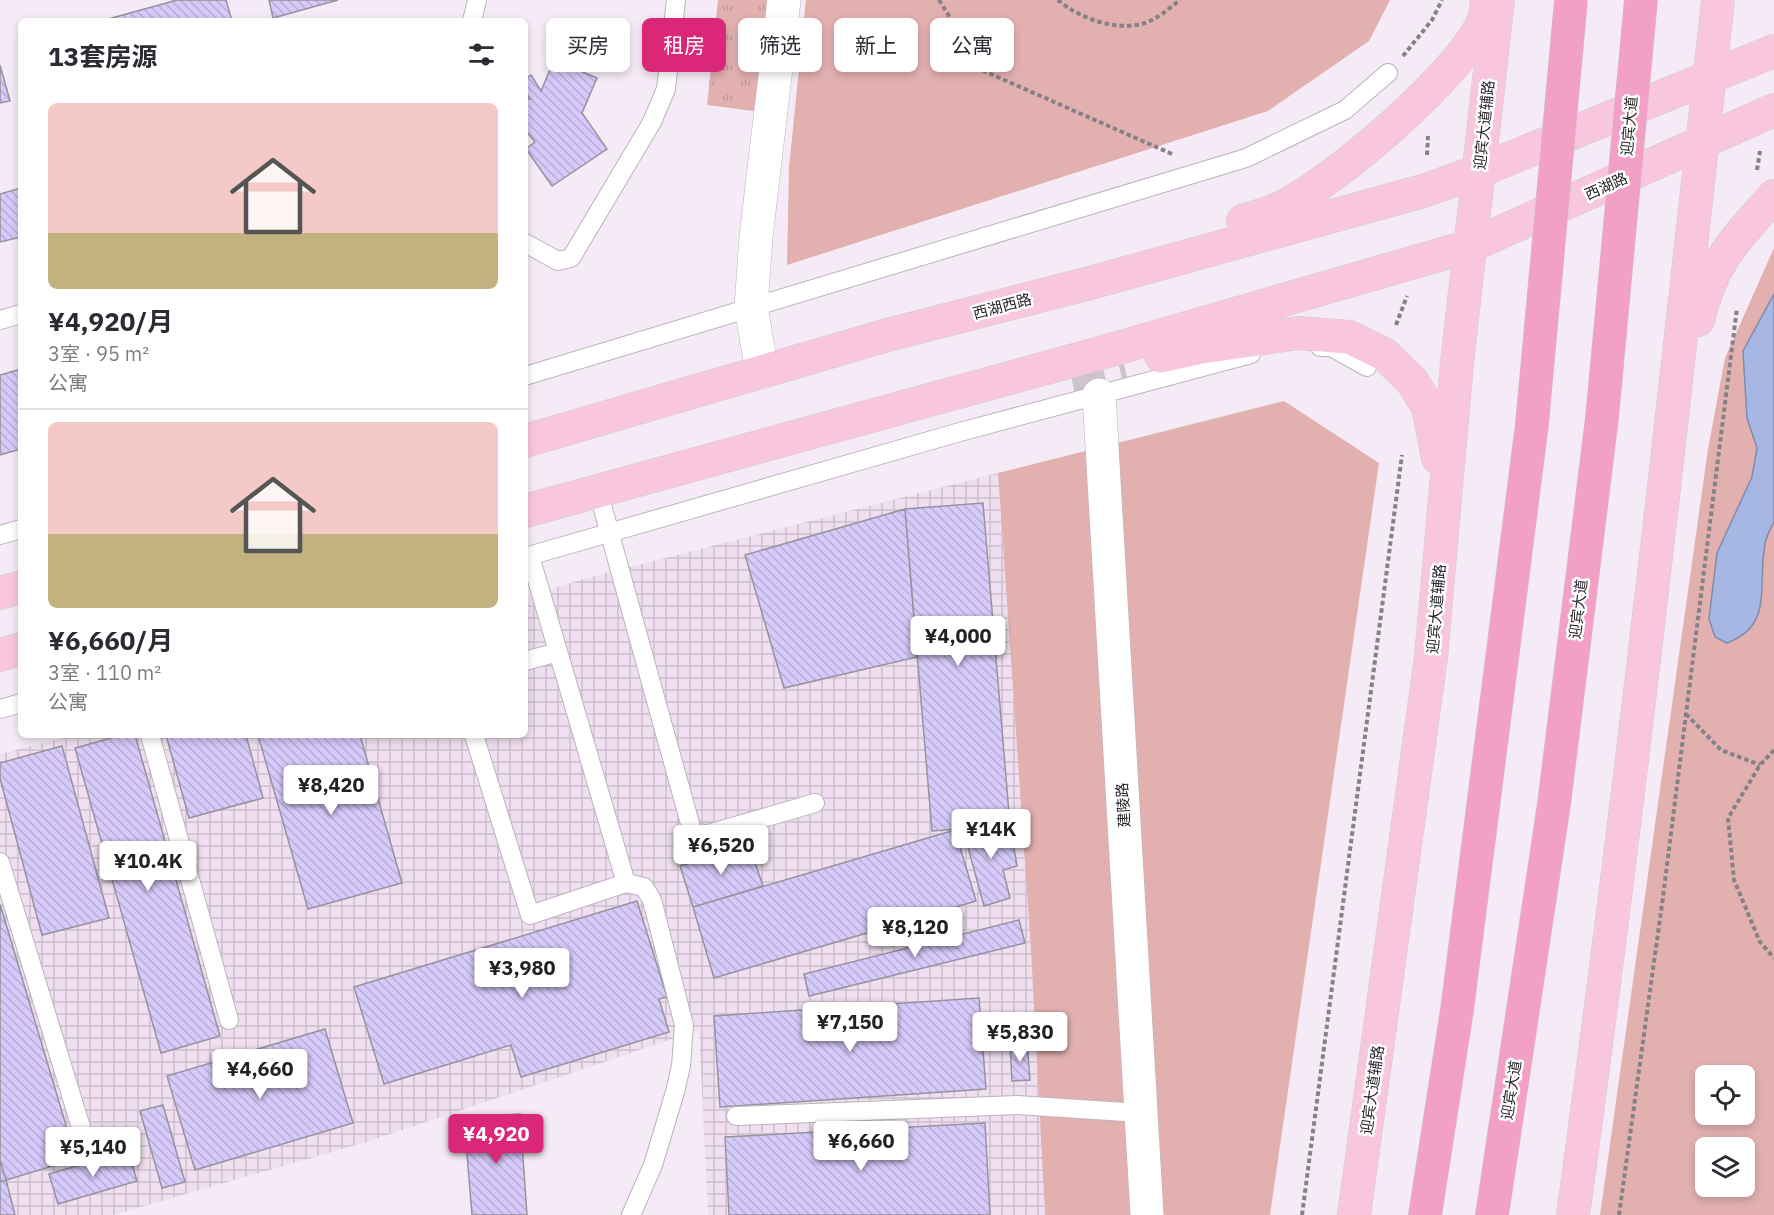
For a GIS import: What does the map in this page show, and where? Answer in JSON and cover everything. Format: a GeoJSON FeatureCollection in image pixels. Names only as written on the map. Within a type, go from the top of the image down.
{"type":"FeatureCollection","features":[{"type":"Feature","properties":{"kind":"highway"},"geometry":{"type":"LineString","coordinates":[[1425,1215],[1457,1010],[1532,424],[1571,0]]}},
{"type":"Feature","properties":{"kind":"highway","name":"迎宾大道"},"geometry":{"type":"LineString","coordinates":[[1492,1215],[1554,804],[1602,418],[1641,0]]}},
{"type":"Feature","properties":{"kind":"main road"},"geometry":{"type":"LineString","coordinates":[[920,327],[1280,209],[1342,168],[1405,115],[1457,61],[1484,19],[1487,0]]}},
{"type":"Feature","properties":{"kind":"main road","name":"迎宾大道辅路"},"geometry":{"type":"LineString","coordinates":[[1354,1215],[1430,669],[1470,246],[1498,0]]}},
{"type":"Feature","properties":{"kind":"main road"},"geometry":{"type":"LineString","coordinates":[[1573,1215],[1602,1009],[1718,0]]}},
{"type":"Feature","properties":{"kind":"main road"},"geometry":{"type":"LineString","coordinates":[[1479,171],[1774,51]]}},
{"type":"Feature","properties":{"kind":"main road","name":"西湖路"},"geometry":{"type":"LineString","coordinates":[[1470,246],[1702,144],[1769,112]]}},
{"type":"Feature","properties":{"kind":"main road","name":"西湖西路"},"geometry":{"type":"LineString","coordinates":[[528,440],[920,327],[1423,191],[1479,171]]}},
{"type":"Feature","properties":{"kind":"main road"},"geometry":{"type":"LineString","coordinates":[[1670,433],[1704,294],[1723,253],[1774,196]]}},
{"type":"Feature","properties":{"kind":"main road"},"geometry":{"type":"LineString","coordinates":[[528,510],[1097,354],[1470,246]]}},
{"type":"Feature","properties":{"kind":"main road"},"geometry":{"type":"LineString","coordinates":[[1124,364],[1202,347],[1298,333],[1349,337],[1384,354],[1412,381],[1428,407],[1446,494]]}},
{"type":"Feature","properties":{"kind":"main road"},"geometry":{"type":"LineString","coordinates":[[794,436],[1071,376]]}},
{"type":"Feature","properties":{"kind":"main road"},"geometry":{"type":"LineString","coordinates":[[0,593],[18,588]]}},
{"type":"Feature","properties":{"kind":"main road"},"geometry":{"type":"LineString","coordinates":[[0,655],[18,650]]}},
{"type":"Feature","properties":{"kind":"street"},"geometry":{"type":"LineString","coordinates":[[762,372],[751,307],[784,0]]}},
{"type":"Feature","properties":{"kind":"street","name":"建陵路"},"geometry":{"type":"LineString","coordinates":[[1099,395],[1147,1215]]}},
{"type":"Feature","properties":{"kind":"lane"},"geometry":{"type":"LineString","coordinates":[[473,18],[477,0]]}},
{"type":"Feature","properties":{"kind":"lane"},"geometry":{"type":"LineString","coordinates":[[528,245],[558,261],[571,258],[657,111],[666,89],[676,0]]}},
{"type":"Feature","properties":{"kind":"lane"},"geometry":{"type":"LineString","coordinates":[[528,375],[1246,158],[1345,110],[1388,73]]}},
{"type":"Feature","properties":{"kind":"lane"},"geometry":{"type":"LineString","coordinates":[[0,320],[18,315]]}},
{"type":"Feature","properties":{"kind":"lane"},"geometry":{"type":"LineString","coordinates":[[528,557],[1284,345],[1330,347],[1366,367]]}},
{"type":"Feature","properties":{"kind":"lane"},"geometry":{"type":"LineString","coordinates":[[598,491],[694,838],[814,803]]}},
{"type":"Feature","properties":{"kind":"lane"},"geometry":{"type":"LineString","coordinates":[[0,535],[18,530]]}},
{"type":"Feature","properties":{"kind":"lane"},"geometry":{"type":"LineString","coordinates":[[528,560],[558,652],[626,883]]}},
{"type":"Feature","properties":{"kind":"lane"},"geometry":{"type":"LineString","coordinates":[[528,660],[558,652]]}},
{"type":"Feature","properties":{"kind":"lane"},"geometry":{"type":"LineString","coordinates":[[0,709],[18,704]]}},
{"type":"Feature","properties":{"kind":"lane"},"geometry":{"type":"LineString","coordinates":[[151,738],[229,1020]]}},
{"type":"Feature","properties":{"kind":"lane"},"geometry":{"type":"LineString","coordinates":[[475,738],[530,915],[626,883],[644,887],[652,900],[684,1025],[681,1066],[675,1092],[653,1165],[631,1215]]}},
{"type":"Feature","properties":{"kind":"lane"},"geometry":{"type":"LineString","coordinates":[[0,862],[83,1134]]}},
{"type":"Feature","properties":{"kind":"lane"},"geometry":{"type":"LineString","coordinates":[[736,1116],[1017,1105],[1141,1113]]}},
{"type":"Feature","properties":{"kind":"path"},"geometry":{"type":"LineString","coordinates":[[939,0],[984,71],[1208,169]]}},
{"type":"Feature","properties":{"kind":"path"},"geometry":{"type":"LineString","coordinates":[[1059,0],[1071,11],[1116,26],[1152,20],[1180,0]]}},
{"type":"Feature","properties":{"kind":"path"},"geometry":{"type":"LineString","coordinates":[[1388,73],[1432,20],[1442,0]]}},
{"type":"Feature","properties":{"kind":"path"},"geometry":{"type":"LineString","coordinates":[[1749,224],[1769,112]]}},
{"type":"Feature","properties":{"kind":"path"},"geometry":{"type":"LineString","coordinates":[[1619,1215],[1663,897],[1737,304]]}},
{"type":"Feature","properties":{"kind":"path"},"geometry":{"type":"LineString","coordinates":[[1302,1215],[1396,491],[1403,460],[1402,451]]}},
{"type":"Feature","properties":{"kind":"path"},"geometry":{"type":"LineString","coordinates":[[1685,714],[1720,750],[1760,765]]}},
{"type":"Feature","properties":{"kind":"path"},"geometry":{"type":"LineString","coordinates":[[1774,750],[1760,765],[1728,818],[1734,880],[1760,942],[1774,958]]}},
{"type":"Feature","properties":{"kind":"shaded area"},"geometry":{"type":"Polygon","coordinates":[[[998,473],[1031,950],[1045,1215],[708,1215],[699,1030],[370,1141],[113,1215],[0,1215],[0,754],[63,738],[528,738],[528,596],[583,579],[998,473]]]}},
{"type":"Feature","properties":{"kind":"green space"},"geometry":{"type":"Polygon","coordinates":[[[718,0],[769,0],[767,18],[738,18],[738,72],[759,72],[754,111],[707,105],[710,72],[726,72],[726,18],[716,18],[718,0]]]}},
{"type":"Feature","properties":{"kind":"green space"},"geometry":{"type":"Polygon","coordinates":[[[806,0],[1390,0],[1369,41],[1268,111],[787,265],[789,167],[799,72],[822,72],[822,18],[804,18],[806,0]]]}},
{"type":"Feature","properties":{"kind":"green space"},"geometry":{"type":"Polygon","coordinates":[[[1774,248],[1774,1215],[1600,1215],[1708,449],[1725,358],[1774,248]]]}},
{"type":"Feature","properties":{"kind":"green space"},"geometry":{"type":"Polygon","coordinates":[[[1284,401],[1379,463],[1270,1215],[1045,1215],[1031,950],[998,473],[1284,401]]]}},
{"type":"Feature","properties":{"kind":"water"},"geometry":{"type":"Polygon","coordinates":[[[1774,294],[1774,522],[1765,544],[1761,603],[1758,615],[1752,626],[1742,635],[1727,643],[1715,637],[1709,619],[1717,553],[1752,477],[1757,448],[1747,418],[1743,351],[1774,294]]]}},
{"type":"Feature","properties":{"kind":"building"},"geometry":{"type":"Polygon","coordinates":[[[177,0],[226,0],[231,18],[112,18],[177,0]]]}},
{"type":"Feature","properties":{"kind":"building"},"geometry":{"type":"Polygon","coordinates":[[[269,0],[338,0],[273,18],[269,0]]]}},
{"type":"Feature","properties":{"kind":"building"},"geometry":{"type":"Polygon","coordinates":[[[0,65],[10,101],[0,103],[0,65]]]}},
{"type":"Feature","properties":{"kind":"building"},"geometry":{"type":"Polygon","coordinates":[[[549,72],[583,72],[597,78],[582,113],[607,149],[552,186],[528,152],[528,147],[535,142],[528,134],[528,99],[530,99],[528,77],[531,75],[541,91],[549,72]]]}},
{"type":"Feature","properties":{"kind":"building"},"geometry":{"type":"Polygon","coordinates":[[[18,189],[18,238],[0,242],[0,194],[18,189]]]}},
{"type":"Feature","properties":{"kind":"building"},"geometry":{"type":"Polygon","coordinates":[[[18,370],[18,450],[0,455],[0,375],[18,370]]]}},
{"type":"Feature","properties":{"kind":"building"},"geometry":{"type":"Polygon","coordinates":[[[983,503],[1010,825],[932,831],[905,509],[983,503]]]}},
{"type":"Feature","properties":{"kind":"building"},"geometry":{"type":"Polygon","coordinates":[[[905,509],[917,657],[784,688],[745,555],[905,509]]]}},
{"type":"Feature","properties":{"kind":"building"},"geometry":{"type":"Polygon","coordinates":[[[111,738],[136,738],[220,1036],[161,1053],[75,748],[111,738]]]}},
{"type":"Feature","properties":{"kind":"building"},"geometry":{"type":"Polygon","coordinates":[[[167,738],[247,738],[263,798],[189,818],[167,738]]]}},
{"type":"Feature","properties":{"kind":"building"},"geometry":{"type":"Polygon","coordinates":[[[259,738],[361,738],[402,883],[308,909],[259,738]]]}},
{"type":"Feature","properties":{"kind":"building"},"geometry":{"type":"Polygon","coordinates":[[[62,746],[109,918],[42,935],[0,778],[0,763],[62,746]]]}},
{"type":"Feature","properties":{"kind":"building"},"geometry":{"type":"Polygon","coordinates":[[[1010,825],[1017,866],[1003,870],[1010,898],[984,906],[963,829],[1010,825]]]}},
{"type":"Feature","properties":{"kind":"building"},"geometry":{"type":"Polygon","coordinates":[[[955,830],[976,901],[714,978],[693,907],[955,830]]]}},
{"type":"Feature","properties":{"kind":"building"},"geometry":{"type":"Polygon","coordinates":[[[749,845],[763,886],[693,907],[680,866],[749,845]]]}},
{"type":"Feature","properties":{"kind":"building"},"geometry":{"type":"Polygon","coordinates":[[[637,901],[667,997],[659,999],[669,1032],[521,1077],[511,1045],[384,1084],[354,987],[637,901]]]}},
{"type":"Feature","properties":{"kind":"building"},"geometry":{"type":"Polygon","coordinates":[[[0,904],[76,1159],[6,1180],[0,1160],[0,904]]]}},
{"type":"Feature","properties":{"kind":"building"},"geometry":{"type":"Polygon","coordinates":[[[1019,920],[1025,943],[809,996],[804,974],[1019,920]]]}},
{"type":"Feature","properties":{"kind":"building"},"geometry":{"type":"Polygon","coordinates":[[[979,998],[986,1089],[720,1107],[714,1016],[979,998]]]}},
{"type":"Feature","properties":{"kind":"building"},"geometry":{"type":"Polygon","coordinates":[[[325,1029],[353,1123],[195,1170],[167,1076],[325,1029]]]}},
{"type":"Feature","properties":{"kind":"building"},"geometry":{"type":"Polygon","coordinates":[[[1027,1044],[1030,1080],[1012,1081],[1010,1045],[1027,1044]]]}},
{"type":"Feature","properties":{"kind":"building"},"geometry":{"type":"Polygon","coordinates":[[[163,1105],[185,1182],[162,1188],[140,1111],[163,1105]]]}},
{"type":"Feature","properties":{"kind":"building"},"geometry":{"type":"Polygon","coordinates":[[[520,1114],[527,1215],[472,1215],[464,1118],[520,1114]]]}},
{"type":"Feature","properties":{"kind":"building"},"geometry":{"type":"Polygon","coordinates":[[[985,1123],[990,1215],[729,1215],[725,1137],[985,1123]]]}},
{"type":"Feature","properties":{"kind":"building"},"geometry":{"type":"Polygon","coordinates":[[[128,1151],[137,1181],[58,1204],[49,1174],[128,1151]]]}},
{"type":"Feature","properties":{"kind":"building"},"geometry":{"type":"Polygon","coordinates":[[[0,1160],[6,1180],[0,1182],[0,1160]]]}},
{"type":"Feature","properties":{"kind":"building"},"geometry":{"type":"Polygon","coordinates":[[[6,1180],[15,1215],[0,1215],[0,1182],[6,1180]]]}},
{"type":"Feature","properties":{"kind":"tunnel"},"geometry":{"type":"LineString","coordinates":[[1071,376],[1124,364]]}}]}
